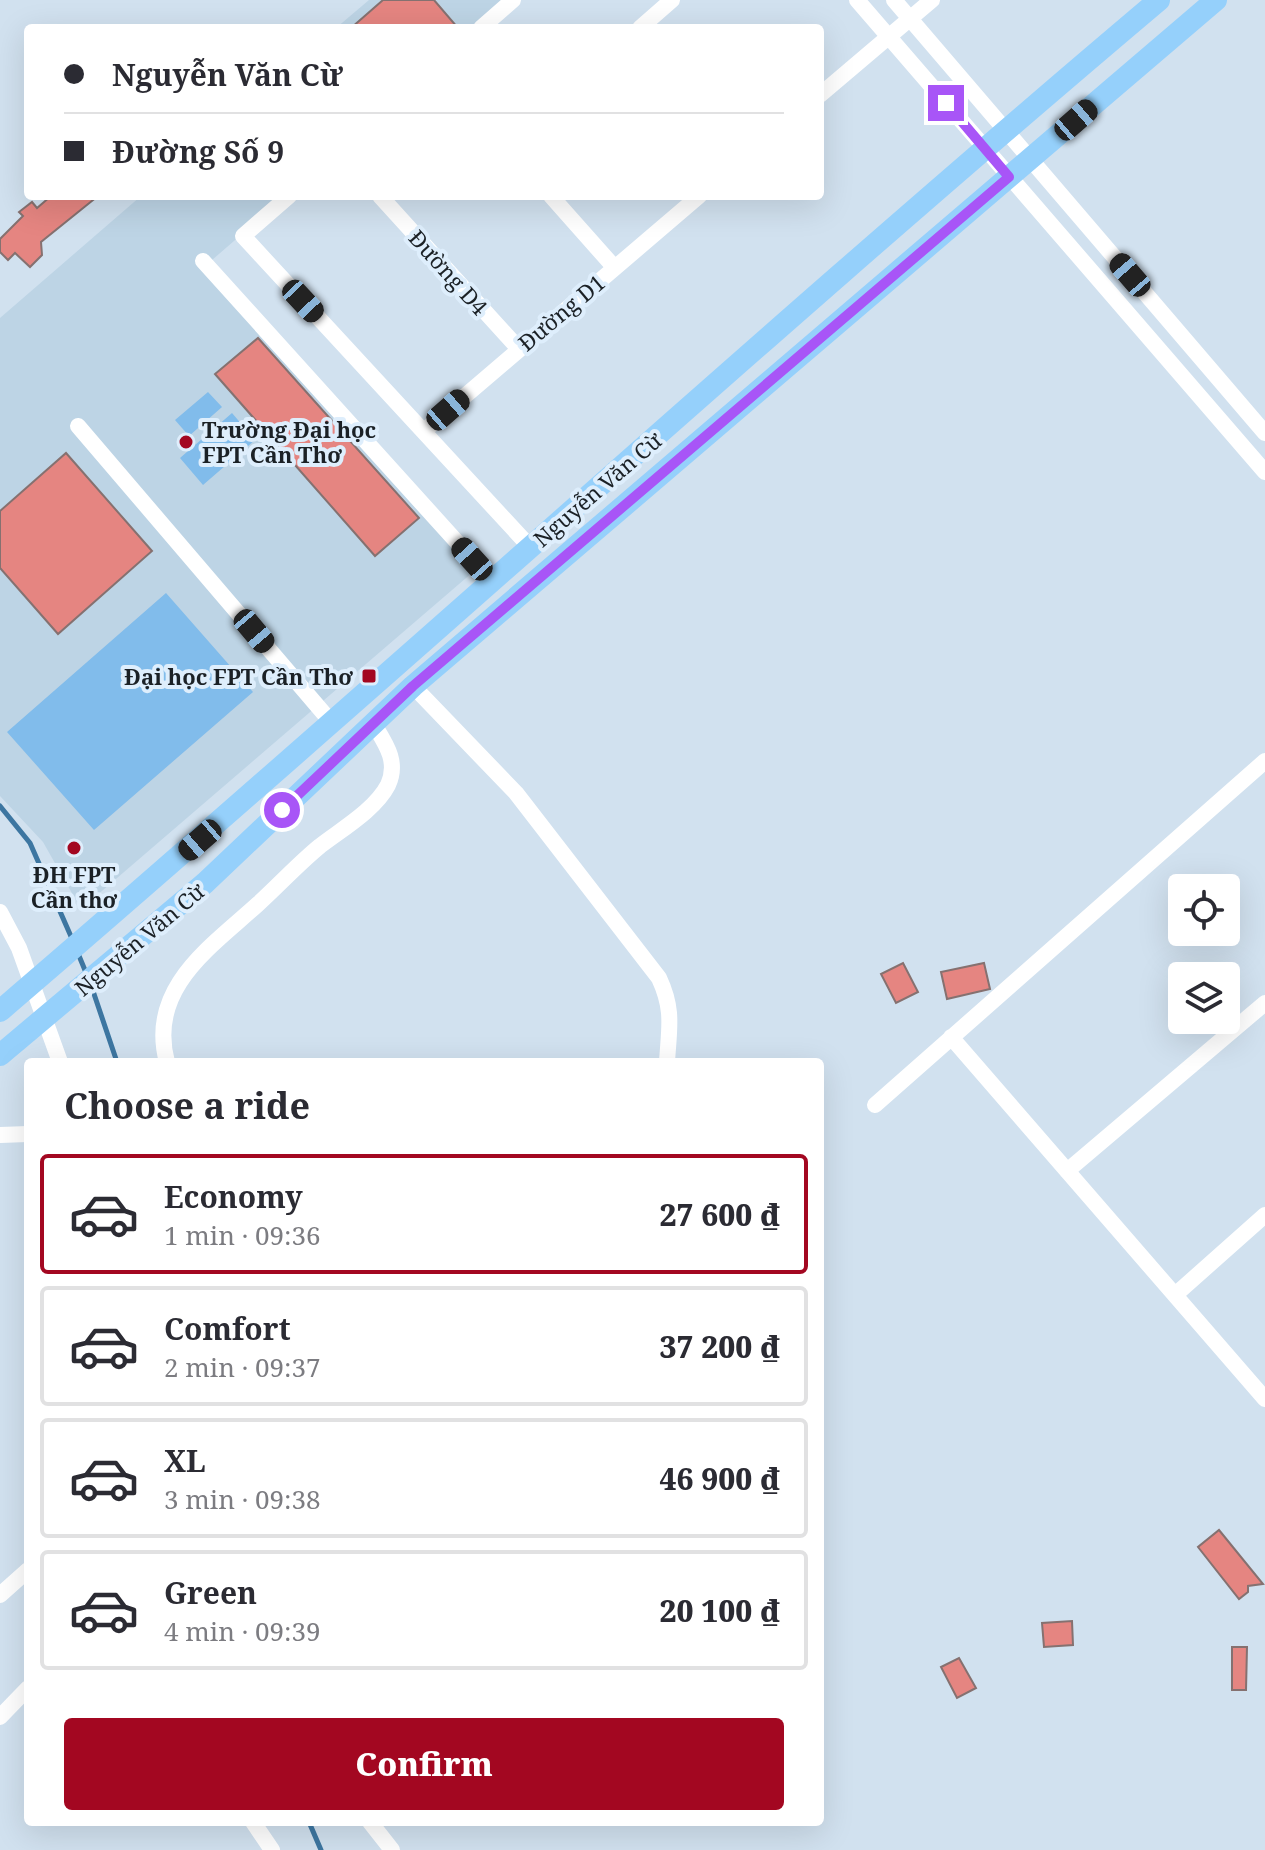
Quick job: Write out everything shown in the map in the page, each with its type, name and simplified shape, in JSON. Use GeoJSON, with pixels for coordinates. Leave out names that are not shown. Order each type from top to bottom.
{"type":"FeatureCollection","features":[{"type":"Feature","properties":{"kind":"main road","name":"Nguyễn Văn Cừ"},"geometry":{"type":"LineString","coordinates":[[0,1011],[200,840],[1004,131],[1159,0]]}},
{"type":"Feature","properties":{"kind":"main road","name":"Nguyễn Văn Cừ"},"geometry":{"type":"LineString","coordinates":[[0,1055],[205,883],[413,686],[1216,0]]}},
{"type":"Feature","properties":{"kind":"main road"},"geometry":{"type":"LineString","coordinates":[[531,548],[550,569]]}},
{"type":"Feature","properties":{"kind":"street"},"geometry":{"type":"LineString","coordinates":[[486,24],[513,0]]}},
{"type":"Feature","properties":{"kind":"street"},"geometry":{"type":"LineString","coordinates":[[645,24],[672,0]]}},
{"type":"Feature","properties":{"kind":"street"},"geometry":{"type":"LineString","coordinates":[[857,0],[1265,472]]}},
{"type":"Feature","properties":{"kind":"street"},"geometry":{"type":"LineString","coordinates":[[894,0],[1265,433]]}},
{"type":"Feature","properties":{"kind":"street"},"geometry":{"type":"LineString","coordinates":[[824,92],[932,0]]}},
{"type":"Feature","properties":{"kind":"street"},"geometry":{"type":"LineString","coordinates":[[284,200],[243,236],[531,548]]}},
{"type":"Feature","properties":{"kind":"street","name":"Đường D4"},"geometry":{"type":"LineString","coordinates":[[384,200],[518,348]]}},
{"type":"Feature","properties":{"kind":"street"},"geometry":{"type":"LineString","coordinates":[[555,200],[614,267]]}},
{"type":"Feature","properties":{"kind":"street","name":"Đường D1"},"geometry":{"type":"LineString","coordinates":[[424,431],[694,200]]}},
{"type":"Feature","properties":{"kind":"street"},"geometry":{"type":"LineString","coordinates":[[203,261],[493,582]]}},
{"type":"Feature","properties":{"kind":"street"},"geometry":{"type":"LineString","coordinates":[[78,426],[332,723]]}},
{"type":"Feature","properties":{"kind":"street"},"geometry":{"type":"LineString","coordinates":[[413,686],[516,793],[659,978],[669,1001],[667,1058]]}},
{"type":"Feature","properties":{"kind":"street"},"geometry":{"type":"LineString","coordinates":[[167,1058],[163,1025],[171,994],[194,964],[310,855],[369,807],[387,785],[392,770],[392,754],[373,723]]}},
{"type":"Feature","properties":{"kind":"street"},"geometry":{"type":"LineString","coordinates":[[875,1105],[1265,761]]}},
{"type":"Feature","properties":{"kind":"street"},"geometry":{"type":"LineString","coordinates":[[0,912],[19,948],[59,1058]]}},
{"type":"Feature","properties":{"kind":"street"},"geometry":{"type":"LineString","coordinates":[[1067,1171],[1265,1003]]}},
{"type":"Feature","properties":{"kind":"street"},"geometry":{"type":"LineString","coordinates":[[951,1037],[1265,1399]]}},
{"type":"Feature","properties":{"kind":"street"},"geometry":{"type":"LineString","coordinates":[[0,1135],[24,1134]]}},
{"type":"Feature","properties":{"kind":"street"},"geometry":{"type":"LineString","coordinates":[[1175,1295],[1265,1215]]}},
{"type":"Feature","properties":{"kind":"street"},"geometry":{"type":"LineString","coordinates":[[0,1595],[24,1574]]}},
{"type":"Feature","properties":{"kind":"street"},"geometry":{"type":"LineString","coordinates":[[0,1717],[24,1692]]}},
{"type":"Feature","properties":{"kind":"street"},"geometry":{"type":"LineString","coordinates":[[256,1826],[272,1850]]}},
{"type":"Feature","properties":{"kind":"street"},"geometry":{"type":"LineString","coordinates":[[373,1826],[392,1850]]}},
{"type":"Feature","properties":{"kind":"shaded area"},"geometry":{"type":"Polygon","coordinates":[[[369,0],[513,0],[486,24],[341,24],[369,0]]]}},
{"type":"Feature","properties":{"kind":"shaded area","name":"Trường Đại học FPT Cần Thơ"},"geometry":{"type":"Polygon","coordinates":[[[136,200],[281,200],[212,260],[480,566],[81,909],[43,842],[0,796],[0,318],[136,200]]]}},
{"type":"Feature","properties":{"kind":"shaded area"},"geometry":{"type":"Polygon","coordinates":[[[208,392],[222,407],[189,436],[175,420],[208,392]]]}},
{"type":"Feature","properties":{"kind":"shaded area"},"geometry":{"type":"Polygon","coordinates":[[[232,413],[255,440],[203,485],[180,458],[232,413]]]}},
{"type":"Feature","properties":{"kind":"shaded area"},"geometry":{"type":"Polygon","coordinates":[[[166,593],[253,692],[94,830],[7,732],[166,593]]]}},
{"type":"Feature","properties":{"kind":"building"},"geometry":{"type":"Polygon","coordinates":[[[383,0],[434,0],[455,24],[356,24],[383,0]]]}},
{"type":"Feature","properties":{"kind":"building"},"geometry":{"type":"Polygon","coordinates":[[[46,200],[93,200],[41,242],[42,255],[30,267],[15,253],[8,260],[0,252],[0,239],[23,216],[19,212],[32,202],[37,208],[46,200]]]}},
{"type":"Feature","properties":{"kind":"building"},"geometry":{"type":"Polygon","coordinates":[[[258,338],[419,518],[375,556],[215,374],[258,338]]]}},
{"type":"Feature","properties":{"kind":"building"},"geometry":{"type":"Polygon","coordinates":[[[66,453],[152,551],[58,634],[0,568],[0,511],[66,453]]]}},
{"type":"Feature","properties":{"kind":"building"},"geometry":{"type":"Polygon","coordinates":[[[903,963],[918,992],[896,1003],[881,974],[903,963]]]}},
{"type":"Feature","properties":{"kind":"building"},"geometry":{"type":"Polygon","coordinates":[[[984,963],[990,989],[947,999],[941,972],[984,963]]]}},
{"type":"Feature","properties":{"kind":"building"},"geometry":{"type":"Polygon","coordinates":[[[1219,1530],[1263,1584],[1248,1586],[1248,1592],[1239,1599],[1198,1547],[1219,1530]]]}},
{"type":"Feature","properties":{"kind":"building"},"geometry":{"type":"Polygon","coordinates":[[[1072,1621],[1073,1645],[1044,1647],[1042,1623],[1072,1621]]]}},
{"type":"Feature","properties":{"kind":"building"},"geometry":{"type":"Polygon","coordinates":[[[1232,1647],[1247,1647],[1246,1690],[1232,1690],[1232,1647]]]}},
{"type":"Feature","properties":{"kind":"building"},"geometry":{"type":"Polygon","coordinates":[[[959,1658],[976,1688],[957,1698],[941,1667],[959,1658]]]}},
{"type":"Feature","properties":{"kind":"waterway"},"geometry":{"type":"LineString","coordinates":[[0,806],[30,843],[73,941]]}},
{"type":"Feature","properties":{"kind":"waterway"},"geometry":{"type":"LineString","coordinates":[[77,951],[87,975]]}},
{"type":"Feature","properties":{"kind":"waterway"},"geometry":{"type":"LineString","coordinates":[[92,988],[116,1058]]}},
{"type":"Feature","properties":{"kind":"waterway"},"geometry":{"type":"LineString","coordinates":[[311,1826],[321,1850]]}},
{"type":"Feature","properties":{"kind":"place","name":"Trường Đại học FPT Cần Thơ"},"geometry":{"type":"Point","coordinates":[186,442]}},
{"type":"Feature","properties":{"kind":"place","name":"Đại học FPT Cần Thơ"},"geometry":{"type":"Point","coordinates":[369,676]}},
{"type":"Feature","properties":{"kind":"place","name":"ĐH FPT Cần thơ"},"geometry":{"type":"Point","coordinates":[74,848]}},
{"type":"Feature","properties":{"kind":"route"},"geometry":{"type":"LineString","coordinates":[[282,810],[413,686],[1009,177],[946,103]]}}]}
